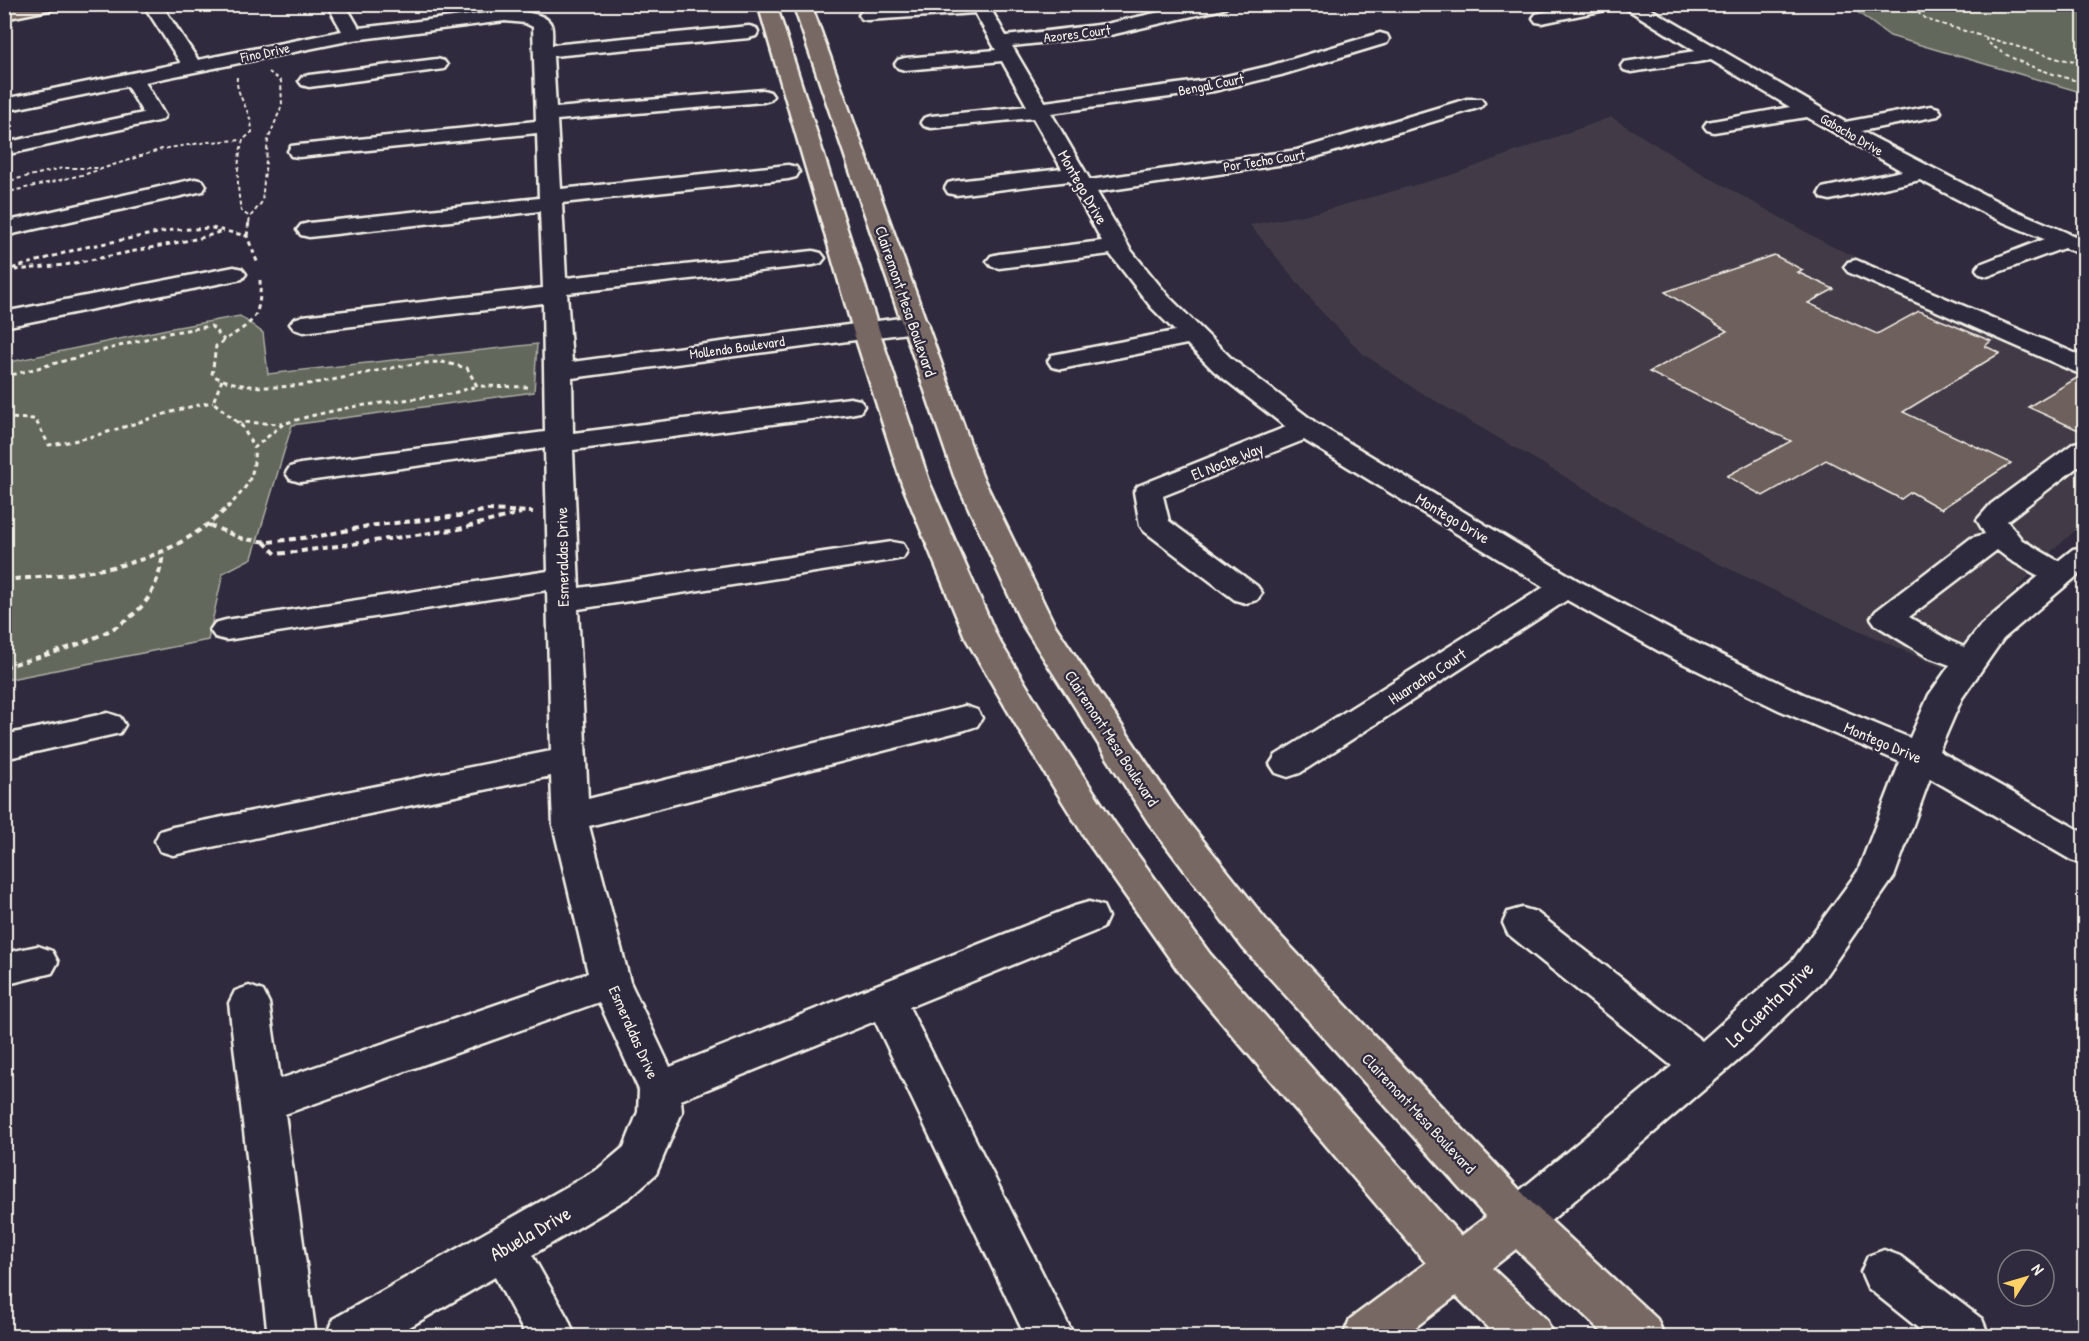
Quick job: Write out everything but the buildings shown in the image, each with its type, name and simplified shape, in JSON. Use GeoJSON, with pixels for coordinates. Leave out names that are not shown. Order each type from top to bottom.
{"type":"FeatureCollection","features":[{"type":"Feature","properties":{"kind":"main road"},"geometry":{"type":"LineString","coordinates":[[4,14],[53,4]]}},
{"type":"Feature","properties":{"kind":"main road"},"geometry":{"type":"LineString","coordinates":[[767,4],[863,320],[916,484],[981,637],[1045,745],[1102,834],[1196,965],[1458,1266],[1529,1336]]}},
{"type":"Feature","properties":{"kind":"main road","name":"Clairemont Mesa Boulevard"},"geometry":{"type":"LineString","coordinates":[[802,4],[968,476],[1038,624],[1103,728],[1161,813],[1257,937],[1518,1220],[1640,1336]]}},
{"type":"Feature","properties":{"kind":"main road","name":"La Cuenta Drive"},"geometry":{"type":"LineString","coordinates":[[1367,1336],[1518,1220]]}},
{"type":"Feature","properties":{"kind":"street"},"geometry":{"type":"LineString","coordinates":[[152,4],[193,67]]}},
{"type":"Feature","properties":{"kind":"street"},"geometry":{"type":"LineString","coordinates":[[336,4],[353,34]]}},
{"type":"Feature","properties":{"kind":"street","name":"Azores Court"},"geometry":{"type":"LineString","coordinates":[[905,64],[1106,30],[1223,4]]}},
{"type":"Feature","properties":{"kind":"street"},"geometry":{"type":"LineString","coordinates":[[1542,18],[1609,4]]}},
{"type":"Feature","properties":{"kind":"street","name":"Gabacho Drive"},"geometry":{"type":"LineString","coordinates":[[1637,5],[1842,129],[1922,172],[2068,242]]}},
{"type":"Feature","properties":{"kind":"street"},"geometry":{"type":"LineString","coordinates":[[868,15],[979,6]]}},
{"type":"Feature","properties":{"kind":"street","name":"Montego Drive"},"geometry":{"type":"LineString","coordinates":[[979,6],[1117,246],[1160,302],[1223,365],[1306,429],[1566,587],[1675,646],[1781,697],[1920,756],[2085,850]]}},
{"type":"Feature","properties":{"kind":"street","name":"Fino Drive"},"geometry":{"type":"LineString","coordinates":[[7,98],[133,79],[353,34],[521,12]]}},
{"type":"Feature","properties":{"kind":"street","name":"Esmeraldas Drive"},"geometry":{"type":"LineString","coordinates":[[521,12],[542,24],[545,51],[558,370],[571,817],[610,982],[660,1090]]}},
{"type":"Feature","properties":{"kind":"street"},"geometry":{"type":"LineString","coordinates":[[309,81],[438,74],[432,23]]}},
{"type":"Feature","properties":{"kind":"street"},"geometry":{"type":"LineString","coordinates":[[545,51],[748,32]]}},
{"type":"Feature","properties":{"kind":"street","name":"Bengal Court"},"geometry":{"type":"LineString","coordinates":[[931,123],[1214,86],[1274,71],[1380,39]]}},
{"type":"Feature","properties":{"kind":"street"},"geometry":{"type":"LineString","coordinates":[[1631,66],[1715,54]]}},
{"type":"Feature","properties":{"kind":"street"},"geometry":{"type":"LineString","coordinates":[[4,149],[155,116],[133,79]]}},
{"type":"Feature","properties":{"kind":"street"},"geometry":{"type":"LineString","coordinates":[[299,151],[763,96]]}},
{"type":"Feature","properties":{"kind":"street","name":"Por Techo Court"},"geometry":{"type":"LineString","coordinates":[[956,188],[1080,180],[1299,156],[1474,103]]}},
{"type":"Feature","properties":{"kind":"street"},"geometry":{"type":"LineString","coordinates":[[1714,126],[1811,110]]}},
{"type":"Feature","properties":{"kind":"street"},"geometry":{"type":"LineString","coordinates":[[1842,129],[1931,112]]}},
{"type":"Feature","properties":{"kind":"street"},"geometry":{"type":"LineString","coordinates":[[309,230],[788,172]]}},
{"type":"Feature","properties":{"kind":"street"},"geometry":{"type":"LineString","coordinates":[[1830,193],[1922,172]]}},
{"type":"Feature","properties":{"kind":"street"},"geometry":{"type":"LineString","coordinates":[[4,229],[195,186]]}},
{"type":"Feature","properties":{"kind":"street"},"geometry":{"type":"LineString","coordinates":[[1988,269],[2068,242],[2085,221]]}},
{"type":"Feature","properties":{"kind":"street"},"geometry":{"type":"LineString","coordinates":[[999,261],[1117,246]]}},
{"type":"Feature","properties":{"kind":"street"},"geometry":{"type":"LineString","coordinates":[[303,324],[813,258]]}},
{"type":"Feature","properties":{"kind":"street"},"geometry":{"type":"LineString","coordinates":[[1856,267],[2085,366]]}},
{"type":"Feature","properties":{"kind":"street"},"geometry":{"type":"LineString","coordinates":[[4,320],[234,274]]}},
{"type":"Feature","properties":{"kind":"street","name":"Mollendo Boulevard"},"geometry":{"type":"LineString","coordinates":[[558,370],[912,314]]}},
{"type":"Feature","properties":{"kind":"street"},"geometry":{"type":"LineString","coordinates":[[1061,361],[1193,335]]}},
{"type":"Feature","properties":{"kind":"street"},"geometry":{"type":"LineString","coordinates":[[300,473],[850,406]]}},
{"type":"Feature","properties":{"kind":"street","name":"El Noche Way"},"geometry":{"type":"LineString","coordinates":[[1246,593],[1155,525],[1148,492],[1306,429]]}},
{"type":"Feature","properties":{"kind":"street"},"geometry":{"type":"LineString","coordinates":[[2076,566],[2013,549],[1992,520],[2001,510],[2085,449]]}},
{"type":"Feature","properties":{"kind":"street"},"geometry":{"type":"LineString","coordinates":[[1970,661],[1939,649],[1887,618],[1983,545],[2003,537]]}},
{"type":"Feature","properties":{"kind":"street"},"geometry":{"type":"LineString","coordinates":[[226,630],[892,551]]}},
{"type":"Feature","properties":{"kind":"street","name":"La Cuenta Drive"},"geometry":{"type":"LineString","coordinates":[[1518,1220],[1702,1066],[1807,971],[1875,877],[1920,756],[1946,695],[1992,632],[2076,566]]}},
{"type":"Feature","properties":{"kind":"street","name":"Huaracha Court"},"geometry":{"type":"LineString","coordinates":[[1288,764],[1566,587]]}},
{"type":"Feature","properties":{"kind":"street"},"geometry":{"type":"LineString","coordinates":[[571,817],[965,718]]}},
{"type":"Feature","properties":{"kind":"street"},"geometry":{"type":"LineString","coordinates":[[4,747],[108,725]]}},
{"type":"Feature","properties":{"kind":"street"},"geometry":{"type":"LineString","coordinates":[[173,842],[569,760]]}},
{"type":"Feature","properties":{"kind":"street"},"geometry":{"type":"LineString","coordinates":[[660,1090],[1089,917]]}},
{"type":"Feature","properties":{"kind":"street"},"geometry":{"type":"LineString","coordinates":[[1522,923],[1702,1066]]}},
{"type":"Feature","properties":{"kind":"street"},"geometry":{"type":"LineString","coordinates":[[262,1104],[610,982]]}},
{"type":"Feature","properties":{"kind":"street"},"geometry":{"type":"LineString","coordinates":[[885,999],[1050,1336]]}},
{"type":"Feature","properties":{"kind":"street"},"geometry":{"type":"LineString","coordinates":[[249,1004],[292,1336]]}},
{"type":"Feature","properties":{"kind":"street","name":"Abuela Drive"},"geometry":{"type":"LineString","coordinates":[[350,1336],[504,1249],[614,1183],[640,1160],[660,1112],[660,1090]]}},
{"type":"Feature","properties":{"kind":"street"},"geometry":{"type":"LineString","coordinates":[[504,1249],[550,1336]]}},
{"type":"Feature","properties":{"kind":"street"},"geometry":{"type":"LineString","coordinates":[[1884,1272],[1965,1336]]}},
{"type":"Feature","properties":{"kind":"path"},"geometry":{"type":"LineString","coordinates":[[1906,4],[1928,20],[2059,59],[2085,62]]}},
{"type":"Feature","properties":{"kind":"path"},"geometry":{"type":"LineString","coordinates":[[1987,37],[1986,41],[2001,53],[2034,67],[2085,83]]}},
{"type":"Feature","properties":{"kind":"path"},"geometry":{"type":"LineString","coordinates":[[250,217],[241,211],[237,184],[237,168],[243,140],[252,132],[251,117],[235,81],[242,58],[281,81],[282,105],[268,140],[262,202],[250,217],[247,236],[257,257],[258,268]]}},
{"type":"Feature","properties":{"kind":"path"},"geometry":{"type":"LineString","coordinates":[[4,193],[184,145],[243,140]]}},
{"type":"Feature","properties":{"kind":"path"},"geometry":{"type":"LineString","coordinates":[[4,182],[68,168],[88,166],[100,168]]}},
{"type":"Feature","properties":{"kind":"path"},"geometry":{"type":"LineString","coordinates":[[4,272],[81,248],[173,230],[212,228],[247,236]]}},
{"type":"Feature","properties":{"kind":"path"},"geometry":{"type":"LineString","coordinates":[[11,270],[65,265],[112,253],[205,237],[222,230]]}},
{"type":"Feature","properties":{"kind":"path"},"geometry":{"type":"LineString","coordinates":[[260,280],[262,303],[256,318],[216,346],[212,375],[222,381],[243,386],[276,385],[417,363],[440,363],[462,365],[472,373],[477,386]]}},
{"type":"Feature","properties":{"kind":"path"},"geometry":{"type":"LineString","coordinates":[[4,377],[168,333],[210,326],[224,340]]}},
{"type":"Feature","properties":{"kind":"path"},"geometry":{"type":"LineString","coordinates":[[236,422],[283,424],[351,407],[450,394],[477,386],[558,370]]}},
{"type":"Feature","properties":{"kind":"path"},"geometry":{"type":"LineString","coordinates":[[213,402],[222,381]]}},
{"type":"Feature","properties":{"kind":"path"},"geometry":{"type":"LineString","coordinates":[[4,418],[35,419],[50,445],[71,443],[185,407],[213,402]]}},
{"type":"Feature","properties":{"kind":"path"},"geometry":{"type":"LineString","coordinates":[[4,580],[105,568],[142,561],[188,543],[229,507],[251,477],[255,467],[254,448],[242,426],[213,402]]}},
{"type":"Feature","properties":{"kind":"path"},"geometry":{"type":"LineString","coordinates":[[254,448],[283,424]]}},
{"type":"Feature","properties":{"kind":"path"},"geometry":{"type":"LineString","coordinates":[[209,525],[243,539],[263,541],[320,536],[368,526],[459,516],[487,510],[524,512],[562,510]]}},
{"type":"Feature","properties":{"kind":"path"},"geometry":{"type":"LineString","coordinates":[[263,541],[276,554],[290,553],[458,530],[496,522],[524,512]]}},
{"type":"Feature","properties":{"kind":"path"},"geometry":{"type":"LineString","coordinates":[[4,666],[74,646],[120,622],[142,607],[161,572],[162,553]]}},
{"type":"Feature","properties":{"kind":"shaded area"},"geometry":{"type":"Polygon","coordinates":[[[1611,117],[1696,170],[1829,245],[2084,355],[2084,523],[2053,550],[1943,668],[1827,616],[1688,549],[1415,389],[1362,353],[1320,310],[1250,225],[1318,212],[1451,175],[1611,117]]]}},
{"type":"Feature","properties":{"kind":"green space"},"geometry":{"type":"Polygon","coordinates":[[[1848,5],[2084,5],[2084,93],[1890,36],[1848,5]]]}},
{"type":"Feature","properties":{"kind":"green space"},"geometry":{"type":"Polygon","coordinates":[[[240,316],[263,333],[268,374],[537,344],[534,392],[292,425],[252,558],[223,573],[208,640],[5,680],[5,363],[240,316]]]}}]}
